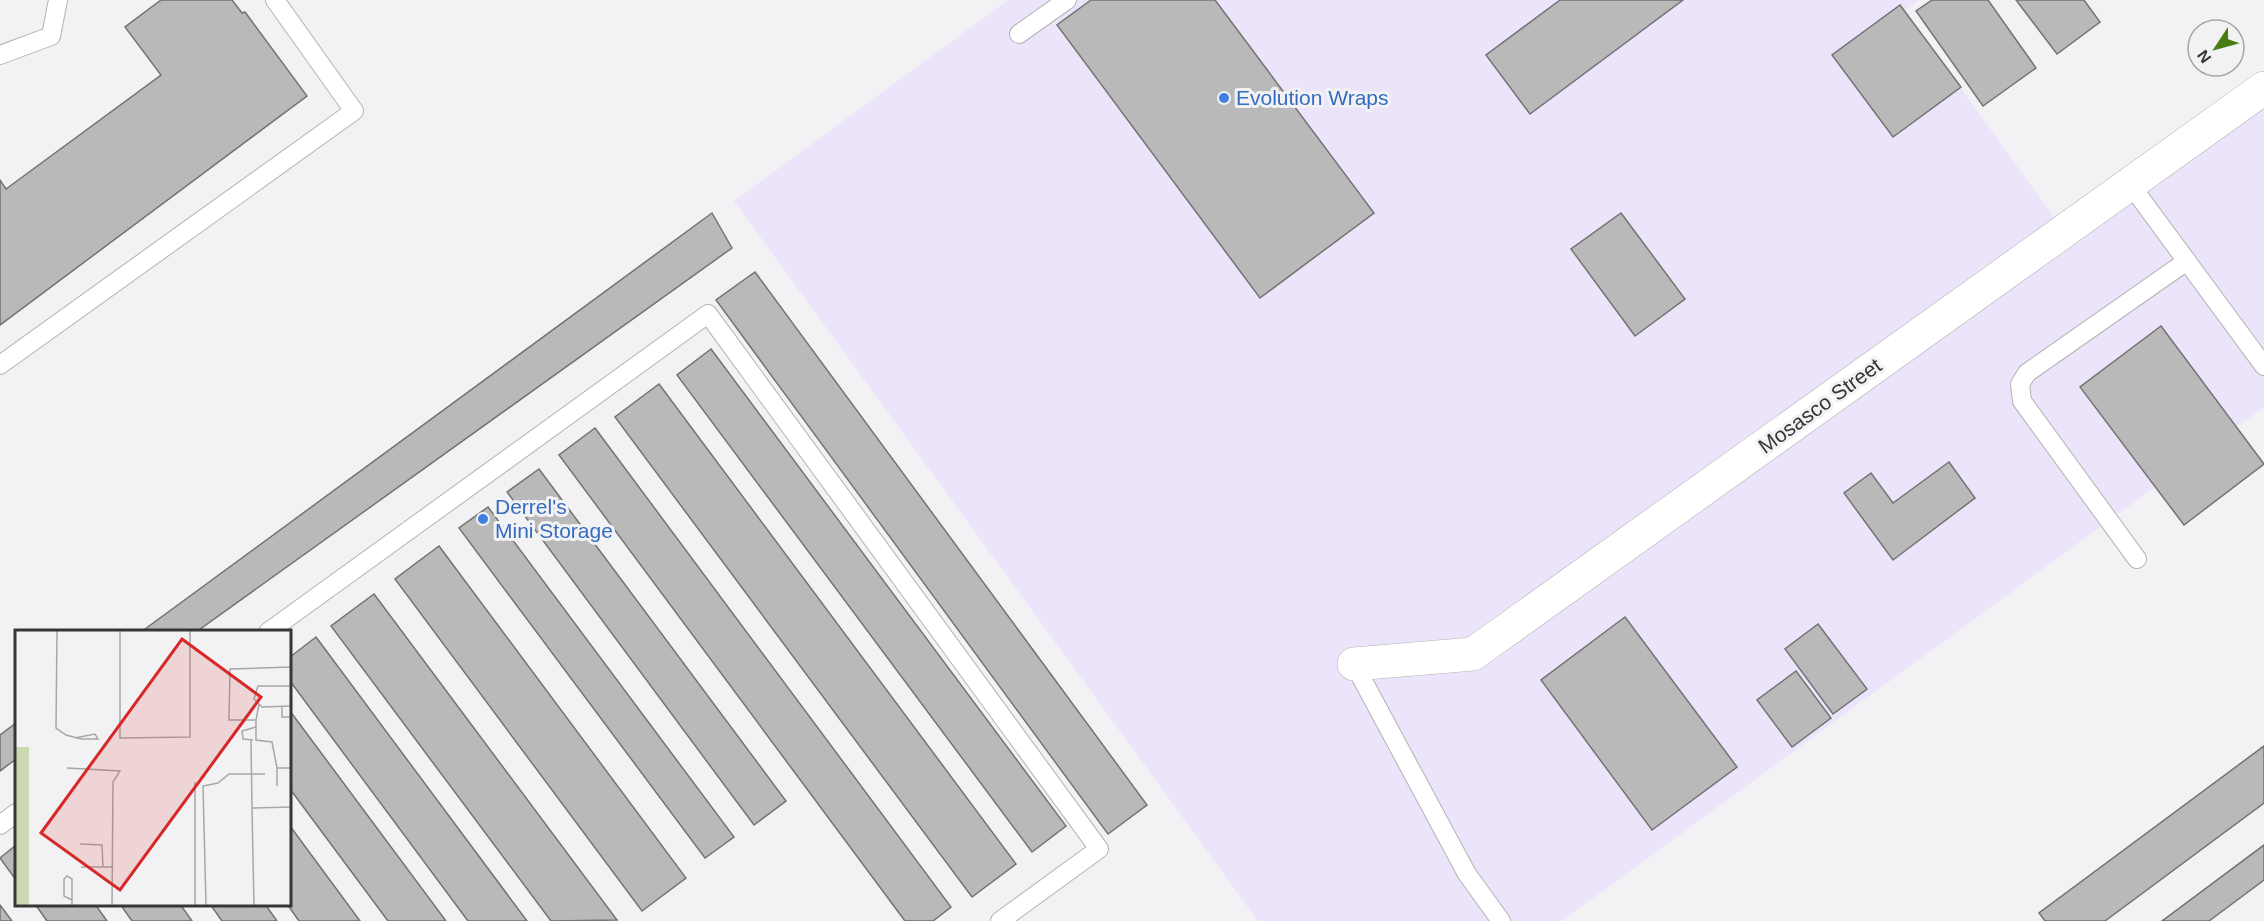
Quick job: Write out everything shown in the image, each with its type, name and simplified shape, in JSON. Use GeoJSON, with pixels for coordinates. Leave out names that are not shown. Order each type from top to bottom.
{"type":"FeatureCollection","features":[{"type":"Feature","properties":{"kind":"street","name":"Mosasco Street"},"geometry":{"type":"LineString","coordinates":[[1354,664],[1473,654],[2264,88]]}},
{"type":"Feature","properties":{"kind":"lane"},"geometry":{"type":"LineString","coordinates":[[0,54],[51,36],[58,0]]}},
{"type":"Feature","properties":{"kind":"lane"},"geometry":{"type":"LineString","coordinates":[[0,365],[354,111],[274,0]]}},
{"type":"Feature","properties":{"kind":"lane"},"geometry":{"type":"LineString","coordinates":[[1019,34],[1067,0]]}},
{"type":"Feature","properties":{"kind":"lane"},"geometry":{"type":"LineString","coordinates":[[2130,184],[2264,366]]}},
{"type":"Feature","properties":{"kind":"lane"},"geometry":{"type":"LineString","coordinates":[[2137,559],[2022,401],[2020,384],[2027,373],[2187,261]]}},
{"type":"Feature","properties":{"kind":"lane"},"geometry":{"type":"LineString","coordinates":[[271,630],[708,314],[1099,849],[1000,921]]}},
{"type":"Feature","properties":{"kind":"lane"},"geometry":{"type":"LineString","coordinates":[[1354,664],[1467,874],[1501,921]]}},
{"type":"Feature","properties":{"kind":"lane"},"geometry":{"type":"LineString","coordinates":[[0,825],[15,814]]}},
{"type":"Feature","properties":{"kind":"shaded area"},"geometry":{"type":"Polygon","coordinates":[[[1008,0],[1919,0],[1905,11],[2061,227],[2264,80],[2264,407],[1562,921],[1258,921],[734,201],[1008,0]]]}},
{"type":"Feature","properties":{"kind":"building"},"geometry":{"type":"Polygon","coordinates":[[[161,0],[232,0],[242,13],[245,12],[307,96],[0,325],[0,180],[6,189],[161,75],[125,27],[161,0]]]}},
{"type":"Feature","properties":{"kind":"building"},"geometry":{"type":"Polygon","coordinates":[[[1091,0],[1215,0],[1374,213],[1260,298],[1057,25],[1091,0]]]}},
{"type":"Feature","properties":{"kind":"building"},"geometry":{"type":"Polygon","coordinates":[[[1560,0],[1683,0],[1530,114],[1486,55],[1560,0]]]}},
{"type":"Feature","properties":{"kind":"building"},"geometry":{"type":"Polygon","coordinates":[[[1932,0],[1988,0],[2036,68],[1983,106],[1916,11],[1932,0]]]}},
{"type":"Feature","properties":{"kind":"building"},"geometry":{"type":"Polygon","coordinates":[[[2016,0],[2084,0],[2100,22],[2057,54],[2016,0]]]}},
{"type":"Feature","properties":{"kind":"building"},"geometry":{"type":"Polygon","coordinates":[[[1900,5],[1961,87],[1893,137],[1832,55],[1900,5]]]}},
{"type":"Feature","properties":{"kind":"building"},"geometry":{"type":"Polygon","coordinates":[[[712,213],[732,248],[199,630],[144,630],[712,213]]]}},
{"type":"Feature","properties":{"kind":"building"},"geometry":{"type":"Polygon","coordinates":[[[1621,213],[1685,299],[1635,336],[1571,249],[1621,213]]]}},
{"type":"Feature","properties":{"kind":"building"},"geometry":{"type":"Polygon","coordinates":[[[755,272],[1147,805],[1108,834],[716,300],[755,272]]]}},
{"type":"Feature","properties":{"kind":"building"},"geometry":{"type":"Polygon","coordinates":[[[2161,326],[2264,464],[2184,525],[2080,387],[2161,326]]]}},
{"type":"Feature","properties":{"kind":"building"},"geometry":{"type":"Polygon","coordinates":[[[711,349],[1066,826],[1032,852],[677,375],[711,349]]]}},
{"type":"Feature","properties":{"kind":"building"},"geometry":{"type":"Polygon","coordinates":[[[659,384],[1016,864],[972,897],[615,417],[659,384]]]}},
{"type":"Feature","properties":{"kind":"building"},"geometry":{"type":"Polygon","coordinates":[[[595,428],[951,907],[933,921],[905,921],[559,455],[595,428]]]}},
{"type":"Feature","properties":{"kind":"building"},"geometry":{"type":"Polygon","coordinates":[[[1949,462],[1975,498],[1893,560],[1844,493],[1871,473],[1893,503],[1949,462]]]}},
{"type":"Feature","properties":{"kind":"building"},"geometry":{"type":"Polygon","coordinates":[[[539,469],[786,801],[754,825],[507,492],[539,469]]]}},
{"type":"Feature","properties":{"kind":"building"},"geometry":{"type":"Polygon","coordinates":[[[488,507],[734,837],[705,858],[459,528],[488,507]]]}},
{"type":"Feature","properties":{"kind":"building"},"geometry":{"type":"Polygon","coordinates":[[[439,546],[686,878],[642,911],[395,579],[439,546]]]}},
{"type":"Feature","properties":{"kind":"building"},"geometry":{"type":"Polygon","coordinates":[[[374,594],[617,920],[551,921],[331,626],[374,594]]]}},
{"type":"Feature","properties":{"kind":"building"},"geometry":{"type":"Polygon","coordinates":[[[1625,617],[1737,767],[1652,830],[1541,680],[1625,617]]]}},
{"type":"Feature","properties":{"kind":"building"},"geometry":{"type":"Polygon","coordinates":[[[1818,624],[1867,689],[1833,714],[1785,649],[1818,624]]]}},
{"type":"Feature","properties":{"kind":"building"},"geometry":{"type":"Polygon","coordinates":[[[316,637],[527,921],[468,921],[291,682],[291,656],[316,637]]]}},
{"type":"Feature","properties":{"kind":"building"},"geometry":{"type":"Polygon","coordinates":[[[1796,671],[1831,718],[1792,747],[1757,700],[1796,671]]]}},
{"type":"Feature","properties":{"kind":"building"},"geometry":{"type":"Polygon","coordinates":[[[291,712],[446,921],[388,921],[291,790],[291,712]]]}},
{"type":"Feature","properties":{"kind":"building"},"geometry":{"type":"Polygon","coordinates":[[[15,724],[15,760],[0,771],[0,735],[15,724]]]}},
{"type":"Feature","properties":{"kind":"building"},"geometry":{"type":"Polygon","coordinates":[[[2264,746],[2264,803],[2105,921],[2045,921],[2039,913],[2264,746]]]}},
{"type":"Feature","properties":{"kind":"building"},"geometry":{"type":"Polygon","coordinates":[[[291,827],[360,921],[299,921],[288,906],[291,906],[291,827]]]}},
{"type":"Feature","properties":{"kind":"building"},"geometry":{"type":"Polygon","coordinates":[[[2264,845],[2264,880],[2209,921],[2162,921],[2264,845]]]}},
{"type":"Feature","properties":{"kind":"building"},"geometry":{"type":"Polygon","coordinates":[[[15,846],[15,879],[0,858],[15,846]]]}},
{"type":"Feature","properties":{"kind":"building"},"geometry":{"type":"Polygon","coordinates":[[[0,905],[12,921],[0,921],[0,905]]]}},
{"type":"Feature","properties":{"kind":"building"},"geometry":{"type":"Polygon","coordinates":[[[36,906],[96,906],[107,921],[47,921],[36,906]]]}},
{"type":"Feature","properties":{"kind":"building"},"geometry":{"type":"Polygon","coordinates":[[[121,906],[181,906],[192,921],[132,921],[121,906]]]}},
{"type":"Feature","properties":{"kind":"building"},"geometry":{"type":"Polygon","coordinates":[[[211,906],[266,906],[277,921],[222,921],[211,906]]]}},
{"type":"Feature","properties":{"kind":"place","name":"Evolution Wraps"},"geometry":{"type":"Point","coordinates":[1224,98]}},
{"type":"Feature","properties":{"kind":"place","name":"Derrel's Mini Storage"},"geometry":{"type":"Point","coordinates":[483,519]}}]}
